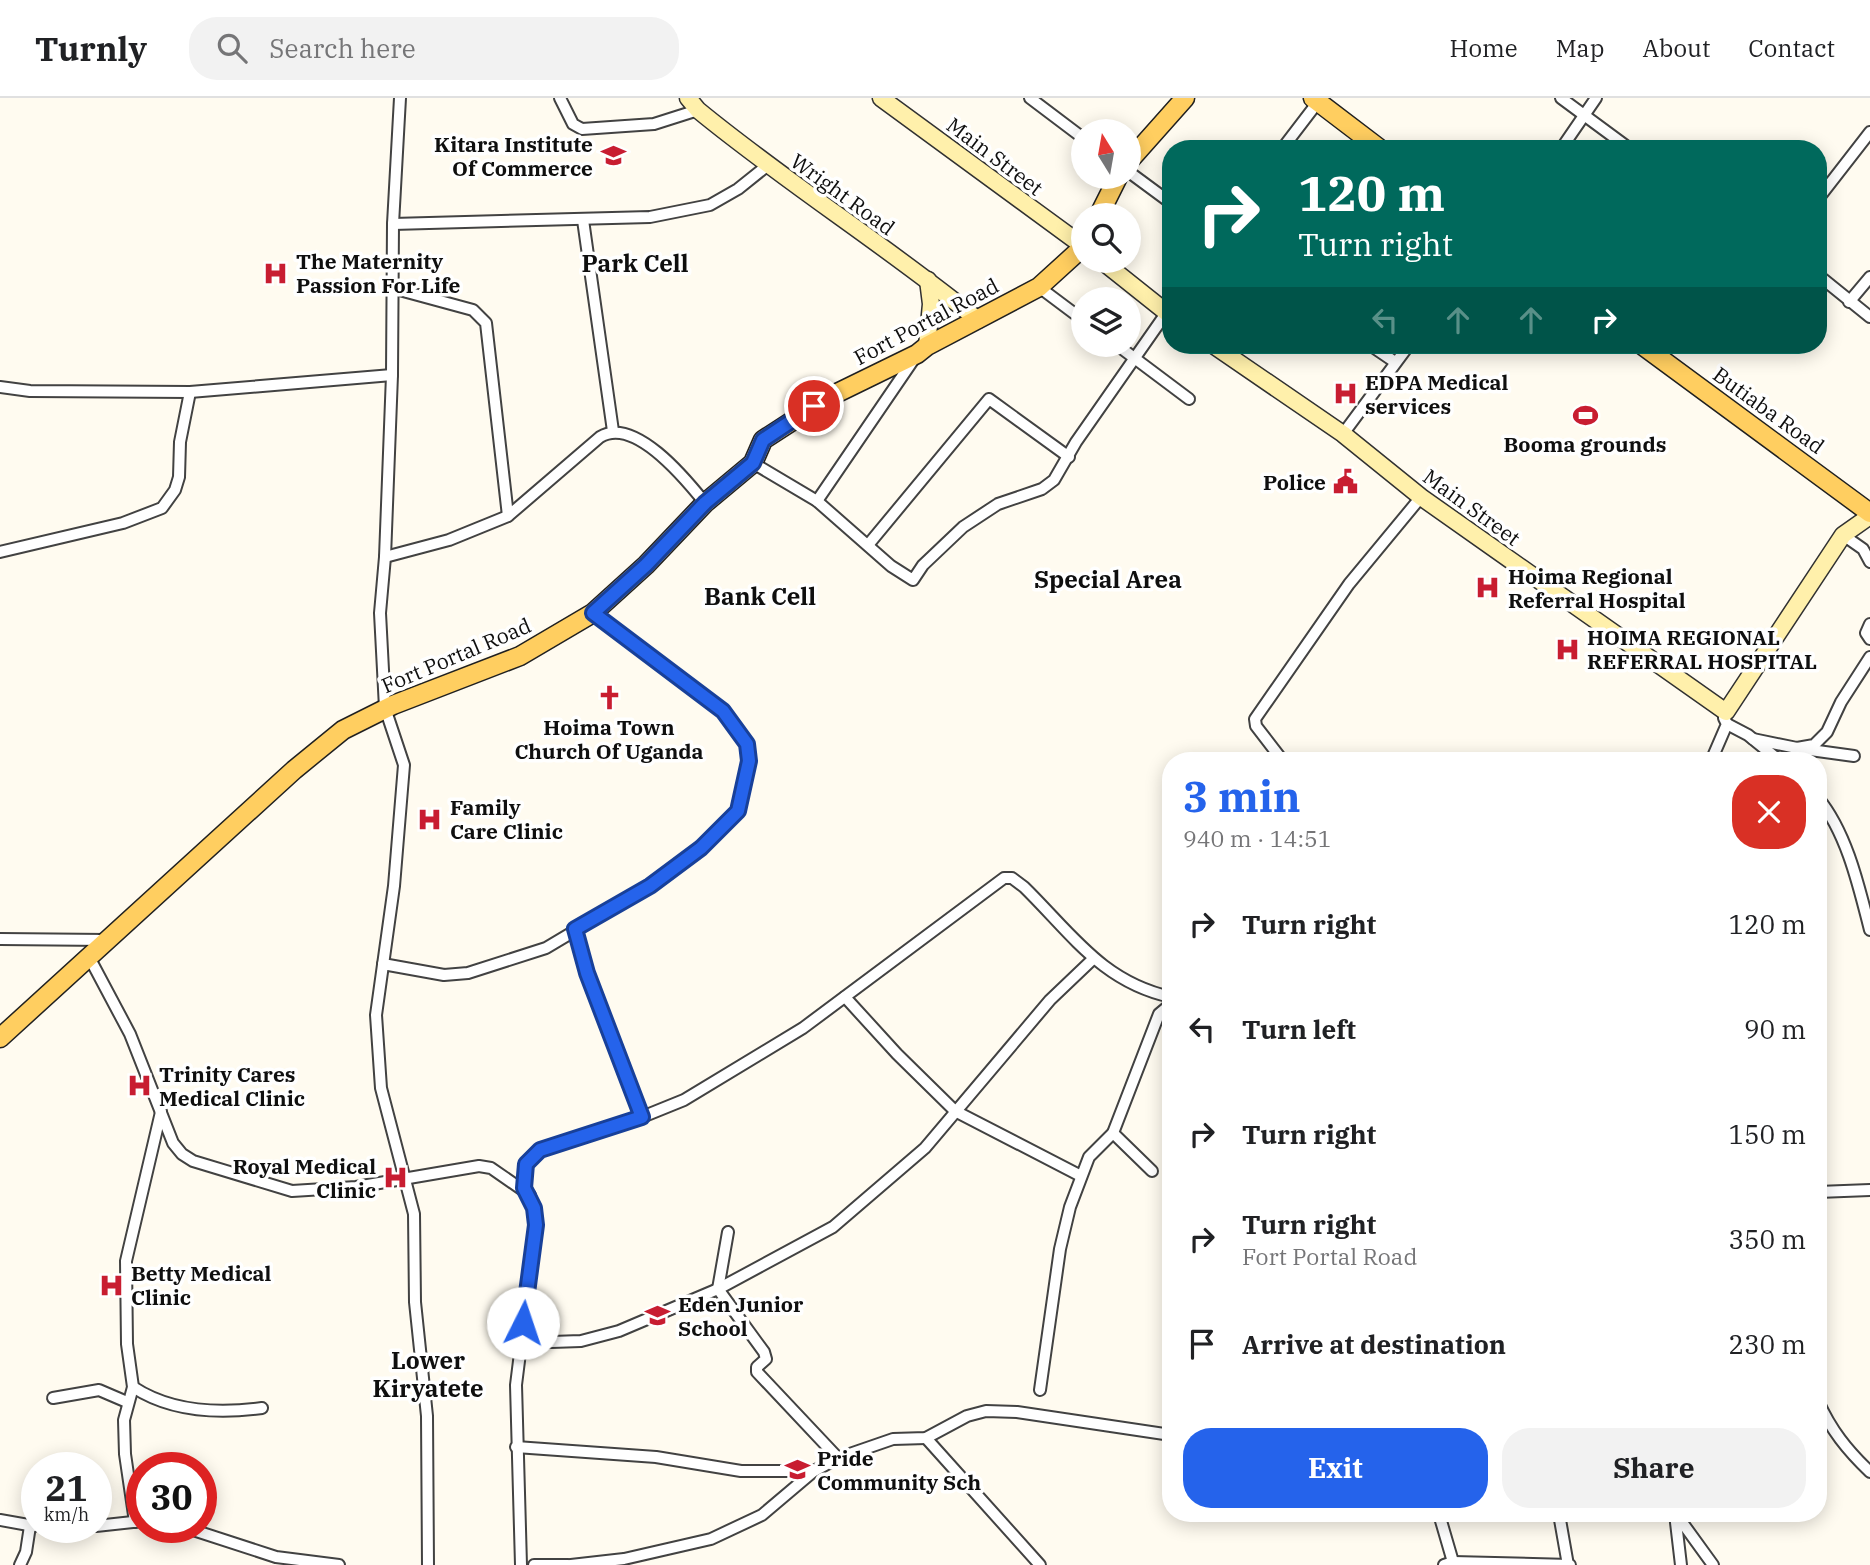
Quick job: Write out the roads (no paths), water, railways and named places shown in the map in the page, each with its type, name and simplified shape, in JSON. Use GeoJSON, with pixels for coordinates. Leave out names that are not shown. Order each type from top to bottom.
{"type":"FeatureCollection","features":[{"type":"Feature","properties":{"kind":"main road"},"geometry":{"type":"LineString","coordinates":[[1317,99],[1369,140]]}},
{"type":"Feature","properties":{"kind":"main road"},"geometry":{"type":"LineString","coordinates":[[1141,147],[1180,100]]}},
{"type":"Feature","properties":{"kind":"main road","name":"Fort Portal Road"},"geometry":{"type":"LineString","coordinates":[[0,1038],[88,955],[314,752],[343,730],[385,708],[520,656],[593,613],[646,565],[705,503],[753,463],[763,440],[797,416],[1039,287],[1071,258]]}},
{"type":"Feature","properties":{"kind":"main road","name":"Butiaba Road"},"geometry":{"type":"LineString","coordinates":[[1654,354],[1870,514]]}},
{"type":"Feature","properties":{"kind":"street"},"geometry":{"type":"LineString","coordinates":[[400,98],[393,224],[392,375],[385,557],[380,613],[385,708],[404,765],[394,886],[376,1015],[380,1088],[414,1214],[415,1302],[427,1416],[428,1565]]}},
{"type":"Feature","properties":{"kind":"street"},"geometry":{"type":"LineString","coordinates":[[560,98],[573,124],[582,129],[654,124],[693,104]]}},
{"type":"Feature","properties":{"kind":"street","name":"Main Street"},"geometry":{"type":"LineString","coordinates":[[881,98],[1071,238]]}},
{"type":"Feature","properties":{"kind":"street"},"geometry":{"type":"LineString","coordinates":[[1030,98],[1071,129]]}},
{"type":"Feature","properties":{"kind":"street"},"geometry":{"type":"LineString","coordinates":[[1561,98],[1618,140]]}},
{"type":"Feature","properties":{"kind":"street"},"geometry":{"type":"LineString","coordinates":[[1567,140],[1596,98]]}},
{"type":"Feature","properties":{"kind":"street"},"geometry":{"type":"LineString","coordinates":[[1288,140],[1317,99]]}},
{"type":"Feature","properties":{"kind":"street","name":"Wright Road"},"geometry":{"type":"LineString","coordinates":[[693,104],[768,165],[928,280],[978,320]]}},
{"type":"Feature","properties":{"kind":"street"},"geometry":{"type":"LineString","coordinates":[[1827,187],[1870,132]]}},
{"type":"Feature","properties":{"kind":"street"},"geometry":{"type":"LineString","coordinates":[[393,224],[650,217],[698,208],[738,190],[768,165]]}},
{"type":"Feature","properties":{"kind":"street"},"geometry":{"type":"LineString","coordinates":[[1141,181],[1162,196]]}},
{"type":"Feature","properties":{"kind":"street"},"geometry":{"type":"LineString","coordinates":[[583,220],[613,431]]}},
{"type":"Feature","properties":{"kind":"street"},"geometry":{"type":"LineString","coordinates":[[1118,273],[1162,307]]}},
{"type":"Feature","properties":{"kind":"street"},"geometry":{"type":"LineString","coordinates":[[1849,302],[1870,277]]}},
{"type":"Feature","properties":{"kind":"street"},"geometry":{"type":"LineString","coordinates":[[817,501],[922,350],[931,304],[928,280]]}},
{"type":"Feature","properties":{"kind":"street"},"geometry":{"type":"LineString","coordinates":[[1827,283],[1870,317]]}},
{"type":"Feature","properties":{"kind":"street"},"geometry":{"type":"LineString","coordinates":[[1039,287],[1071,311]]}},
{"type":"Feature","properties":{"kind":"street"},"geometry":{"type":"LineString","coordinates":[[392,288],[473,310],[486,323],[508,516]]}},
{"type":"Feature","properties":{"kind":"street"},"geometry":{"type":"LineString","coordinates":[[753,463],[817,501],[891,566],[913,580],[923,565],[963,527],[998,504],[1042,489],[1054,480],[1162,322]]}},
{"type":"Feature","properties":{"kind":"street","name":"Main Street"},"geometry":{"type":"LineString","coordinates":[[1226,354],[1343,433],[1421,497],[1727,718]]}},
{"type":"Feature","properties":{"kind":"street"},"geometry":{"type":"LineString","coordinates":[[1383,354],[1395,362]]}},
{"type":"Feature","properties":{"kind":"street"},"geometry":{"type":"LineString","coordinates":[[1343,433],[1402,354]]}},
{"type":"Feature","properties":{"kind":"street"},"geometry":{"type":"LineString","coordinates":[[1133,357],[1189,399]]}},
{"type":"Feature","properties":{"kind":"street"},"geometry":{"type":"LineString","coordinates":[[0,387],[30,391],[190,392],[392,375]]}},
{"type":"Feature","properties":{"kind":"street"},"geometry":{"type":"LineString","coordinates":[[0,552],[123,523],[162,508],[176,490],[180,442],[190,392]]}},
{"type":"Feature","properties":{"kind":"street"},"geometry":{"type":"LineString","coordinates":[[868,545],[989,399],[1069,457]]}},
{"type":"Feature","properties":{"kind":"street"},"geometry":{"type":"LineString","coordinates":[[385,557],[449,540],[508,516],[600,437],[613,431],[629,434],[651,448],[705,503]]}},
{"type":"Feature","properties":{"kind":"street"},"geometry":{"type":"LineString","coordinates":[[1276,752],[1256,726],[1255,719],[1349,584],[1421,497]]}},
{"type":"Feature","properties":{"kind":"street"},"geometry":{"type":"LineString","coordinates":[[1714,752],[1727,718],[1843,535],[1870,514]]}},
{"type":"Feature","properties":{"kind":"street"},"geometry":{"type":"LineString","coordinates":[[1843,535],[1863,549],[1870,562]]}},
{"type":"Feature","properties":{"kind":"street"},"geometry":{"type":"LineString","coordinates":[[383,964],[444,975],[468,973],[546,947],[650,886],[701,848],[738,811],[749,761],[747,744],[723,711],[593,613]]}},
{"type":"Feature","properties":{"kind":"street"},"geometry":{"type":"LineString","coordinates":[[1870,624],[1866,633],[1870,639]]}},
{"type":"Feature","properties":{"kind":"street"},"geometry":{"type":"LineString","coordinates":[[1797,748],[1814,745],[1827,732],[1841,702],[1870,657]]}},
{"type":"Feature","properties":{"kind":"street"},"geometry":{"type":"LineString","coordinates":[[1727,718],[1769,752]]}},
{"type":"Feature","properties":{"kind":"street"},"geometry":{"type":"LineString","coordinates":[[1753,739],[1826,752]]}},
{"type":"Feature","properties":{"kind":"street"},"geometry":{"type":"LineString","coordinates":[[1827,752],[1854,756]]}},
{"type":"Feature","properties":{"kind":"street"},"geometry":{"type":"LineString","coordinates":[[1827,811],[1833,820],[1858,887],[1870,930]]}},
{"type":"Feature","properties":{"kind":"street"},"geometry":{"type":"LineString","coordinates":[[521,1565],[516,1385],[526,1283],[536,1225],[534,1208],[524,1188],[526,1164],[540,1150],[642,1117],[684,1100],[803,1028],[1004,878],[1012,878],[1024,887],[1093,959],[1144,991],[1162,995]]}},
{"type":"Feature","properties":{"kind":"street"},"geometry":{"type":"LineString","coordinates":[[575,929],[587,973],[642,1117]]}},
{"type":"Feature","properties":{"kind":"street"},"geometry":{"type":"LineString","coordinates":[[0,939],[107,940]]}},
{"type":"Feature","properties":{"kind":"street"},"geometry":{"type":"LineString","coordinates":[[88,955],[130,1034],[173,1143],[182,1154],[193,1161],[292,1191],[356,1187],[407,1180],[465,1166],[491,1168],[524,1188]]}},
{"type":"Feature","properties":{"kind":"street"},"geometry":{"type":"LineString","coordinates":[[522,1343],[581,1341],[606,1334],[718,1289],[833,1227],[925,1149],[1050,1000],[1093,959]]}},
{"type":"Feature","properties":{"kind":"street"},"geometry":{"type":"LineString","coordinates":[[845,997],[897,1054],[955,1111],[1081,1176]]}},
{"type":"Feature","properties":{"kind":"street"},"geometry":{"type":"LineString","coordinates":[[1040,1390],[1060,1249],[1081,1176],[1096,1148],[1113,1133],[1162,1011]]}},
{"type":"Feature","properties":{"kind":"street"},"geometry":{"type":"LineString","coordinates":[[126,1459],[127,1402],[133,1387],[127,1344],[126,1261],[142,1187],[159,1133],[162,1110]]}},
{"type":"Feature","properties":{"kind":"street"},"geometry":{"type":"LineString","coordinates":[[1113,1133],[1152,1171]]}},
{"type":"Feature","properties":{"kind":"street"},"geometry":{"type":"LineString","coordinates":[[1827,1192],[1870,1190]]}},
{"type":"Feature","properties":{"kind":"street"},"geometry":{"type":"LineString","coordinates":[[728,1232],[718,1289],[764,1352],[766,1359],[757,1367],[757,1372],[838,1458]]}},
{"type":"Feature","properties":{"kind":"street"},"geometry":{"type":"LineString","coordinates":[[133,1387],[158,1402],[207,1411],[230,1412],[262,1408]]}},
{"type":"Feature","properties":{"kind":"street"},"geometry":{"type":"LineString","coordinates":[[53,1398],[99,1390],[127,1402]]}},
{"type":"Feature","properties":{"kind":"street"},"geometry":{"type":"LineString","coordinates":[[534,1565],[569,1565],[624,1559],[711,1539],[762,1515],[814,1471],[838,1458],[893,1439],[926,1438],[967,1416],[986,1411],[1017,1412],[1162,1434]]}},
{"type":"Feature","properties":{"kind":"street"},"geometry":{"type":"LineString","coordinates":[[1827,1421],[1847,1451],[1870,1472]]}},
{"type":"Feature","properties":{"kind":"street"},"geometry":{"type":"LineString","coordinates":[[926,1438],[1040,1565]]}},
{"type":"Feature","properties":{"kind":"street"},"geometry":{"type":"LineString","coordinates":[[516,1447],[656,1457],[741,1471],[814,1471]]}},
{"type":"Feature","properties":{"kind":"street"},"geometry":{"type":"LineString","coordinates":[[0,1520],[21,1524]]}},
{"type":"Feature","properties":{"kind":"street"},"geometry":{"type":"LineString","coordinates":[[1441,1522],[1449,1563],[1569,1565],[1561,1522]]}},
{"type":"Feature","properties":{"kind":"street"},"geometry":{"type":"LineString","coordinates":[[1676,1522],[1682,1565]]}},
{"type":"Feature","properties":{"kind":"street"},"geometry":{"type":"LineString","coordinates":[[1681,1522],[1713,1565]]}},
{"type":"Feature","properties":{"kind":"street"},"geometry":{"type":"LineString","coordinates":[[217,1538],[276,1557],[339,1565]]}},
{"type":"Feature","properties":{"kind":"street"},"geometry":{"type":"LineString","coordinates":[[20,1565],[29,1543]]}},
{"type":"Feature","properties":{"kind":"place","name":"Kitara Institute Of Commerce"},"geometry":{"type":"Point","coordinates":[613,156]}},
{"type":"Feature","properties":{"kind":"place","name":"The Maternity Passion For Life"},"geometry":{"type":"Point","coordinates":[276,273]}},
{"type":"Feature","properties":{"kind":"place","name":"EDPA Medical services"},"geometry":{"type":"Point","coordinates":[1345,394]}},
{"type":"Feature","properties":{"kind":"place","name":"Booma grounds"},"geometry":{"type":"Point","coordinates":[1585,415]}},
{"type":"Feature","properties":{"kind":"place","name":"Police"},"geometry":{"type":"Point","coordinates":[1346,482]}},
{"type":"Feature","properties":{"kind":"place","name":"Hoima Regional Referral Hospital"},"geometry":{"type":"Point","coordinates":[1488,588]}},
{"type":"Feature","properties":{"kind":"place","name":"HOIMA REGIONAL REFERRAL HOSPITAL"},"geometry":{"type":"Point","coordinates":[1567,649]}},
{"type":"Feature","properties":{"kind":"place","name":"Hoima Town Church Of Uganda"},"geometry":{"type":"Point","coordinates":[609,698]}},
{"type":"Feature","properties":{"kind":"place","name":"Family Care Clinic"},"geometry":{"type":"Point","coordinates":[430,819]}},
{"type":"Feature","properties":{"kind":"place","name":"Trinity Cares Medical Clinic"},"geometry":{"type":"Point","coordinates":[139,1086]}},
{"type":"Feature","properties":{"kind":"place","name":"Royal Medical Clinic"},"geometry":{"type":"Point","coordinates":[396,1178]}},
{"type":"Feature","properties":{"kind":"place","name":"Betty Medical Clinic"},"geometry":{"type":"Point","coordinates":[111,1285]}},
{"type":"Feature","properties":{"kind":"place","name":"Eden Junior School"},"geometry":{"type":"Point","coordinates":[658,1316]}},
{"type":"Feature","properties":{"kind":"place","name":"Pride Community Sch"},"geometry":{"type":"Point","coordinates":[797,1470]}},
{"type":"Feature","properties":{"kind":"district","name":"Park Cell"},"geometry":{"type":"Point","coordinates":[635,263]}},
{"type":"Feature","properties":{"kind":"district","name":"Special Area"},"geometry":{"type":"Point","coordinates":[1108,579]}},
{"type":"Feature","properties":{"kind":"district","name":"Bank Cell"},"geometry":{"type":"Point","coordinates":[760,596]}},
{"type":"Feature","properties":{"kind":"district","name":"Lower Kiryatete"},"geometry":{"type":"Point","coordinates":[428,1374]}}]}
